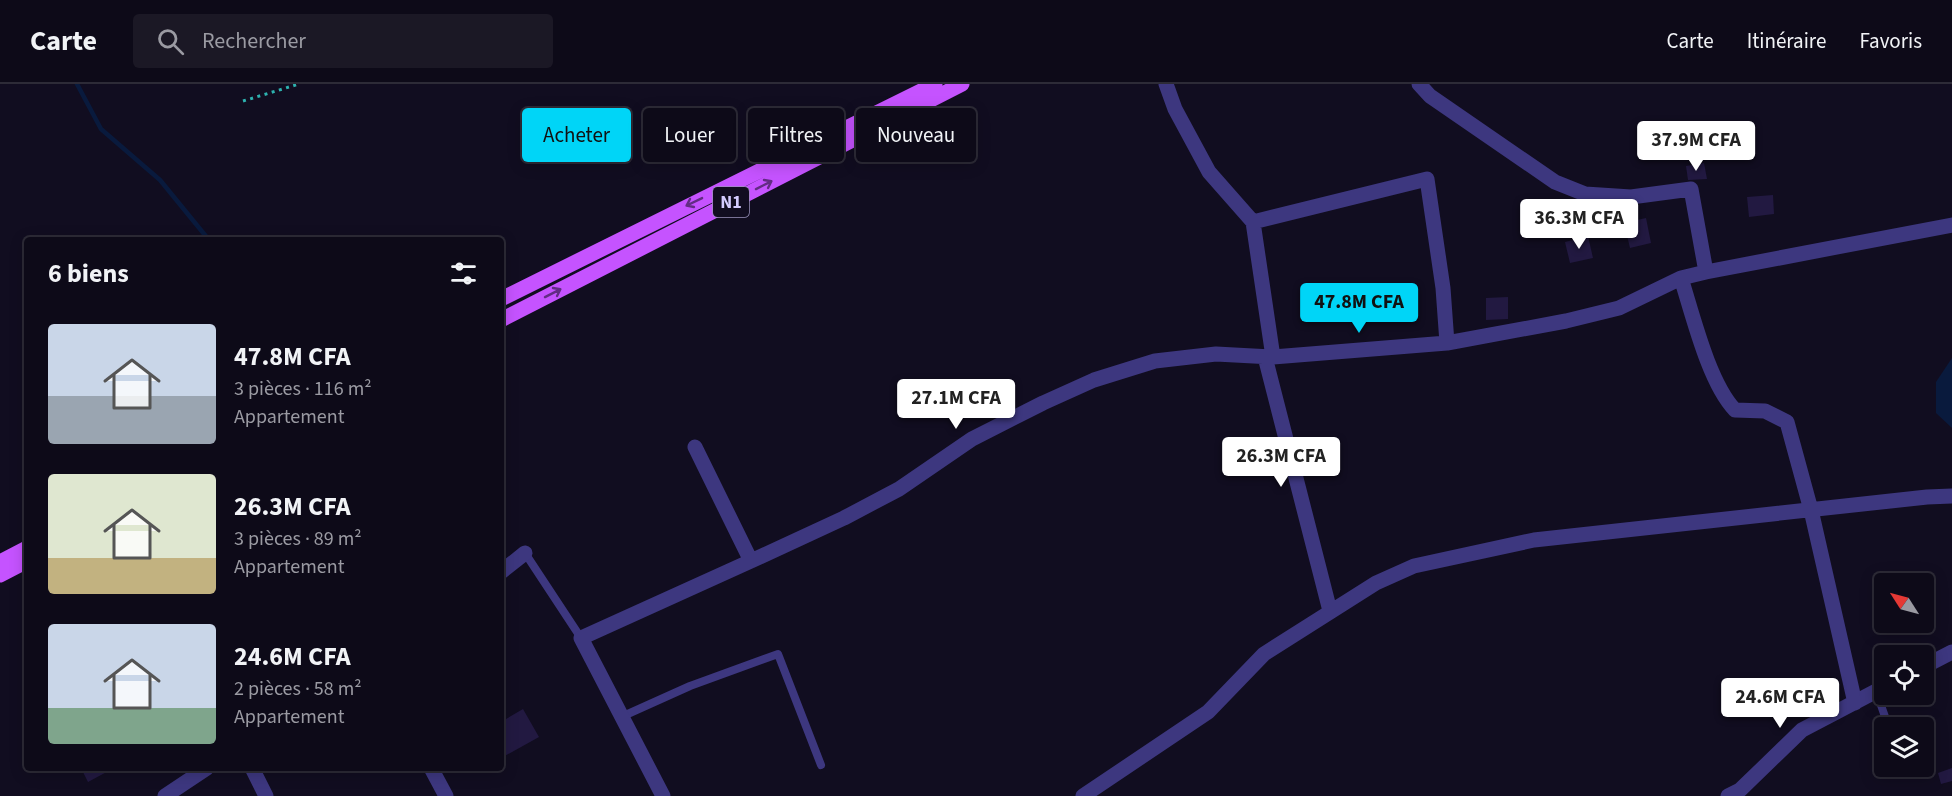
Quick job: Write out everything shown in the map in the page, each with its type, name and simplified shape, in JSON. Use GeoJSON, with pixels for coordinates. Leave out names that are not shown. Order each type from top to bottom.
{"type":"FeatureCollection","features":[{"type":"Feature","properties":{"kind":"main road","name":"N1"},"geometry":{"type":"LineString","coordinates":[[504,297],[934,84]]}},
{"type":"Feature","properties":{"kind":"main road","name":"N1"},"geometry":{"type":"LineString","coordinates":[[504,318],[962,84]]}},
{"type":"Feature","properties":{"kind":"main road"},"geometry":{"type":"LineString","coordinates":[[0,562],[24,550]]}},
{"type":"Feature","properties":{"kind":"main road"},"geometry":{"type":"LineString","coordinates":[[0,574],[24,562]]}},
{"type":"Feature","properties":{"kind":"street"},"geometry":{"type":"LineString","coordinates":[[1166,84],[1175,110],[1209,172],[1253,222],[1269,357],[1330,611]]}},
{"type":"Feature","properties":{"kind":"street"},"geometry":{"type":"LineString","coordinates":[[1419,84],[1430,96],[1556,182],[1585,194],[1631,197],[1691,189],[1706,272]]}},
{"type":"Feature","properties":{"kind":"street"},"geometry":{"type":"LineString","coordinates":[[1253,222],[1427,179],[1443,288],[1447,343]]}},
{"type":"Feature","properties":{"kind":"street"},"geometry":{"type":"LineString","coordinates":[[663,796],[581,638],[871,504],[899,489],[972,439],[1094,380],[1155,361],[1216,354],[1269,357],[1447,343],[1619,309],[1681,278],[1706,272],[1952,225]]}},
{"type":"Feature","properties":{"kind":"street"},"geometry":{"type":"LineString","coordinates":[[1681,278],[1701,340],[1725,399],[1735,410],[1765,411],[1786,422],[1811,510],[1855,703]]}},
{"type":"Feature","properties":{"kind":"street"},"geometry":{"type":"LineString","coordinates":[[695,447],[751,561]]}},
{"type":"Feature","properties":{"kind":"street"},"geometry":{"type":"LineString","coordinates":[[1083,796],[1208,712],[1264,654],[1376,583],[1414,566],[1534,540],[1927,496],[1952,496]]}},
{"type":"Feature","properties":{"kind":"street"},"geometry":{"type":"LineString","coordinates":[[504,570],[525,553]]}},
{"type":"Feature","properties":{"kind":"street"},"geometry":{"type":"LineString","coordinates":[[1934,661],[1952,652]]}},
{"type":"Feature","properties":{"kind":"street"},"geometry":{"type":"LineString","coordinates":[[1728,796],[1748,782],[1802,730],[1874,692]]}},
{"type":"Feature","properties":{"kind":"street"},"geometry":{"type":"LineString","coordinates":[[165,796],[202,771]]}},
{"type":"Feature","properties":{"kind":"street"},"geometry":{"type":"LineString","coordinates":[[254,771],[266,796]]}},
{"type":"Feature","properties":{"kind":"street"},"geometry":{"type":"LineString","coordinates":[[433,771],[446,796]]}},
{"type":"Feature","properties":{"kind":"lane"},"geometry":{"type":"LineString","coordinates":[[525,553],[581,638]]}},
{"type":"Feature","properties":{"kind":"lane"},"geometry":{"type":"LineString","coordinates":[[621,717],[690,686],[778,654],[821,765]]}},
{"type":"Feature","properties":{"kind":"path"},"geometry":{"type":"LineString","coordinates":[[243,101],[299,84]]}},
{"type":"Feature","properties":{"kind":"water"},"geometry":{"type":"Polygon","coordinates":[[[1952,358],[1952,428],[1936,413],[1936,382],[1952,358]]]}},
{"type":"Feature","properties":{"kind":"building"},"geometry":{"type":"Polygon","coordinates":[[[1704,163],[1707,179],[1688,180],[1686,166],[1704,163]]]}},
{"type":"Feature","properties":{"kind":"building"},"geometry":{"type":"Polygon","coordinates":[[[1773,195],[1774,214],[1749,217],[1747,197],[1773,195]]]}},
{"type":"Feature","properties":{"kind":"building"},"geometry":{"type":"Polygon","coordinates":[[[1646,218],[1651,243],[1630,248],[1624,223],[1646,218]]]}},
{"type":"Feature","properties":{"kind":"building"},"geometry":{"type":"Polygon","coordinates":[[[1588,236],[1593,258],[1570,263],[1565,242],[1588,236]]]}},
{"type":"Feature","properties":{"kind":"building"},"geometry":{"type":"Polygon","coordinates":[[[1508,297],[1508,319],[1486,320],[1486,298],[1508,297]]]}},
{"type":"Feature","properties":{"kind":"building"},"geometry":{"type":"Polygon","coordinates":[[[523,709],[539,737],[504,756],[504,720],[523,709]]]}},
{"type":"Feature","properties":{"kind":"building"},"geometry":{"type":"Polygon","coordinates":[[[1952,768],[1952,781],[1941,784],[1938,773],[1952,768]]]}},
{"type":"Feature","properties":{"kind":"building"},"geometry":{"type":"Polygon","coordinates":[[[82,771],[108,771],[88,782],[82,771]]]}},
{"type":"Feature","properties":{"kind":"waterway"},"geometry":{"type":"LineString","coordinates":[[77,84],[101,129],[160,180],[207,237]]}}]}
